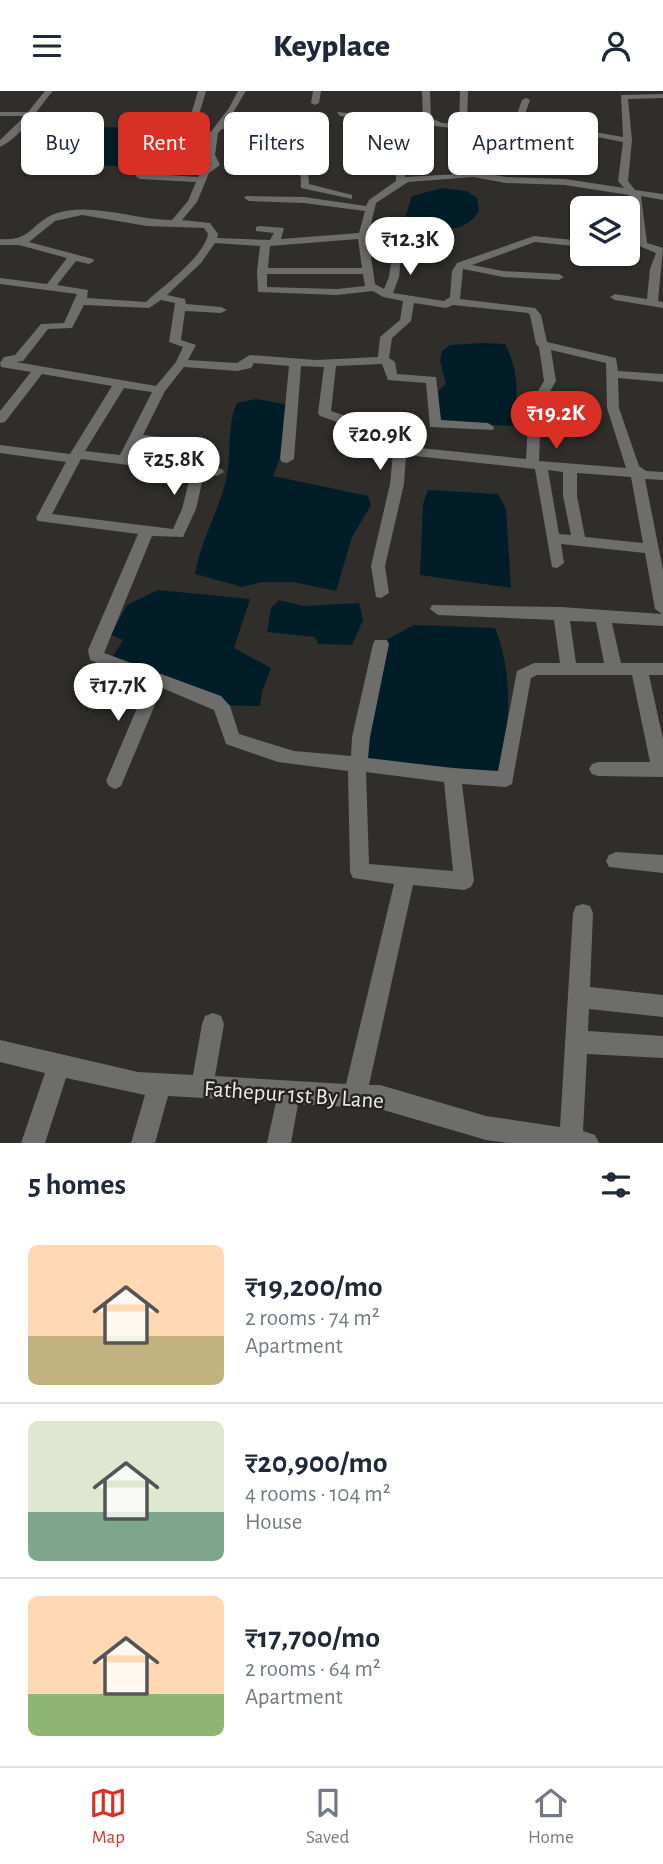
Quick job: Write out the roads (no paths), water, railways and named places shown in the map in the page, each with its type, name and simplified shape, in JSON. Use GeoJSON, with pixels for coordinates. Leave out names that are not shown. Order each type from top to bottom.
{"type":"FeatureCollection","features":[{"type":"Feature","properties":{"kind":"street"},"geometry":{"type":"LineString","coordinates":[[33,112],[49,91]]}},
{"type":"Feature","properties":{"kind":"street"},"geometry":{"type":"LineString","coordinates":[[196,112],[202,91]]}},
{"type":"Feature","properties":{"kind":"street"},"geometry":{"type":"LineString","coordinates":[[178,223],[205,172],[216,165],[210,156],[211,141],[242,91]]}},
{"type":"Feature","properties":{"kind":"street"},"geometry":{"type":"LineString","coordinates":[[315,103],[317,91]]}},
{"type":"Feature","properties":{"kind":"street"},"geometry":{"type":"LineString","coordinates":[[425,112],[426,91]]}},
{"type":"Feature","properties":{"kind":"street"},"geometry":{"type":"LineString","coordinates":[[463,91],[463,112]]}},
{"type":"Feature","properties":{"kind":"street"},"geometry":{"type":"LineString","coordinates":[[615,297],[657,304],[655,269],[662,252],[642,245],[637,198],[623,181],[628,140],[624,97],[663,96]]}},
{"type":"Feature","properties":{"kind":"street"},"geometry":{"type":"LineString","coordinates":[[521,112],[526,100]]}},
{"type":"Feature","properties":{"kind":"street"},"geometry":{"type":"LineString","coordinates":[[0,114],[21,114]]}},
{"type":"Feature","properties":{"kind":"street"},"geometry":{"type":"LineString","coordinates":[[0,144],[21,124]]}},
{"type":"Feature","properties":{"kind":"street"},"geometry":{"type":"LineString","coordinates":[[218,126],[224,126]]}},
{"type":"Feature","properties":{"kind":"street"},"geometry":{"type":"LineString","coordinates":[[598,135],[628,140]]}},
{"type":"Feature","properties":{"kind":"street"},"geometry":{"type":"LineString","coordinates":[[303,175],[306,188],[371,206]]}},
{"type":"Feature","properties":{"kind":"street"},"geometry":{"type":"LineString","coordinates":[[401,175],[401,181]]}},
{"type":"Feature","properties":{"kind":"street"},"geometry":{"type":"LineString","coordinates":[[372,288],[363,236],[371,206],[401,181],[435,176],[476,175],[506,180],[565,182],[663,197]]}},
{"type":"Feature","properties":{"kind":"street"},"geometry":{"type":"LineString","coordinates":[[141,176],[202,180]]}},
{"type":"Feature","properties":{"kind":"street"},"geometry":{"type":"LineString","coordinates":[[249,198],[371,206]]}},
{"type":"Feature","properties":{"kind":"street"},"geometry":{"type":"LineString","coordinates":[[22,243],[34,236],[50,220],[65,214],[99,214],[146,222],[207,225],[213,234],[212,240],[197,261],[149,305],[79,301]]}},
{"type":"Feature","properties":{"kind":"street"},"geometry":{"type":"LineString","coordinates":[[259,229],[280,230],[270,244],[262,271],[262,290],[337,292],[372,288],[387,295],[446,305],[453,302],[531,310],[535,315],[539,342],[545,346],[609,359],[614,365],[613,408],[637,473],[663,609]]}},
{"type":"Feature","properties":{"kind":"street"},"geometry":{"type":"LineString","coordinates":[[212,240],[270,244],[325,236],[363,236]]}},
{"type":"Feature","properties":{"kind":"street"},"geometry":{"type":"LineString","coordinates":[[453,302],[457,271],[461,265],[534,239],[570,243]]}},
{"type":"Feature","properties":{"kind":"street"},"geometry":{"type":"LineString","coordinates":[[0,242],[22,243],[89,261]]}},
{"type":"Feature","properties":{"kind":"street"},"geometry":{"type":"LineString","coordinates":[[387,295],[394,277],[398,249]]}},
{"type":"Feature","properties":{"kind":"street"},"geometry":{"type":"LineString","coordinates":[[48,289],[73,258]]}},
{"type":"Feature","properties":{"kind":"street"},"geometry":{"type":"LineString","coordinates":[[461,265],[503,274],[559,277]]}},
{"type":"Feature","properties":{"kind":"street"},"geometry":{"type":"LineString","coordinates":[[262,271],[367,271]]}},
{"type":"Feature","properties":{"kind":"street"},"geometry":{"type":"LineString","coordinates":[[303,291],[309,271]]}},
{"type":"Feature","properties":{"kind":"street"},"geometry":{"type":"LineString","coordinates":[[0,281],[84,292],[68,326],[45,325],[19,358],[3,364]]}},
{"type":"Feature","properties":{"kind":"street"},"geometry":{"type":"LineString","coordinates":[[125,459],[159,390],[181,363],[190,345],[175,342],[181,302],[158,296]]}},
{"type":"Feature","properties":{"kind":"street"},"geometry":{"type":"LineString","coordinates":[[180,307],[216,309],[218,296]]}},
{"type":"Feature","properties":{"kind":"street"},"geometry":{"type":"LineString","coordinates":[[383,360],[386,337],[404,321],[409,299]]}},
{"type":"Feature","properties":{"kind":"street"},"geometry":{"type":"LineString","coordinates":[[545,346],[550,381],[535,406],[537,467],[557,563]]}},
{"type":"Feature","properties":{"kind":"street"},"geometry":{"type":"LineString","coordinates":[[181,363],[237,367],[247,365],[250,359],[330,363],[383,360],[389,362],[392,377],[432,380],[435,424],[488,427]]}},
{"type":"Feature","properties":{"kind":"street"},"geometry":{"type":"LineString","coordinates":[[287,459],[296,362]]}},
{"type":"Feature","properties":{"kind":"street"},"geometry":{"type":"LineString","coordinates":[[330,363],[324,413],[376,431],[400,451],[494,459],[537,467],[663,475]]}},
{"type":"Feature","properties":{"kind":"street"},"geometry":{"type":"LineString","coordinates":[[3,364],[159,390]]}},
{"type":"Feature","properties":{"kind":"street"},"geometry":{"type":"LineString","coordinates":[[0,419],[39,369]]}},
{"type":"Feature","properties":{"kind":"street"},"geometry":{"type":"LineString","coordinates":[[614,375],[663,379]]}},
{"type":"Feature","properties":{"kind":"street"},"geometry":{"type":"LineString","coordinates":[[119,385],[76,456],[43,518],[178,534],[189,509],[204,445],[136,438]]}},
{"type":"Feature","properties":{"kind":"street"},"geometry":{"type":"LineString","coordinates":[[0,449],[125,459],[217,472]]}},
{"type":"Feature","properties":{"kind":"street"},"geometry":{"type":"LineString","coordinates":[[381,593],[378,566],[397,484],[400,451]]}},
{"type":"Feature","properties":{"kind":"street"},"geometry":{"type":"LineString","coordinates":[[570,470],[570,496],[579,541]]}},
{"type":"Feature","properties":{"kind":"street"},"geometry":{"type":"LineString","coordinates":[[147,531],[96,650],[96,656],[215,701],[220,706],[232,739],[248,746],[330,764],[359,764],[452,776],[506,779],[523,675],[534,669],[663,669]]}},
{"type":"Feature","properties":{"kind":"street"},"geometry":{"type":"LineString","coordinates":[[552,538],[653,549]]}},
{"type":"Feature","properties":{"kind":"street"},"geometry":{"type":"LineString","coordinates":[[439,609],[663,620]]}},
{"type":"Feature","properties":{"kind":"street"},"geometry":{"type":"LineString","coordinates":[[561,613],[569,669]]}},
{"type":"Feature","properties":{"kind":"street"},"geometry":{"type":"LineString","coordinates":[[602,616],[614,669]]}},
{"type":"Feature","properties":{"kind":"street"},"geometry":{"type":"LineString","coordinates":[[381,644],[361,737],[356,778],[360,872],[464,881],[452,776]]}},
{"type":"Feature","properties":{"kind":"street"},"geometry":{"type":"LineString","coordinates":[[598,769],[662,770],[639,669]]}},
{"type":"Feature","properties":{"kind":"street"},"geometry":{"type":"LineString","coordinates":[[115,781],[157,680]]}},
{"type":"Feature","properties":{"kind":"street"},"geometry":{"type":"LineString","coordinates":[[616,861],[663,864]]}},
{"type":"Feature","properties":{"kind":"street"},"geometry":{"type":"LineString","coordinates":[[355,1096],[406,875]]}},
{"type":"Feature","properties":{"kind":"street"},"geometry":{"type":"LineString","coordinates":[[579,1142],[578,1042],[583,912]]}},
{"type":"Feature","properties":{"kind":"street"},"geometry":{"type":"LineString","coordinates":[[580,997],[663,1006]]}},
{"type":"Feature","properties":{"kind":"street"},"geometry":{"type":"LineString","coordinates":[[202,1087],[213,1024]]}},
{"type":"Feature","properties":{"kind":"street"},"geometry":{"type":"LineString","coordinates":[[578,1042],[663,1047]]}},
{"type":"Feature","properties":{"kind":"street","name":"Fathepur 1st By Lane"},"geometry":{"type":"LineString","coordinates":[[0,1051],[138,1083],[380,1097],[504,1137],[579,1142]]}},
{"type":"Feature","properties":{"kind":"street"},"geometry":{"type":"LineString","coordinates":[[33,1143],[59,1064]]}},
{"type":"Feature","properties":{"kind":"street"},"geometry":{"type":"LineString","coordinates":[[143,1143],[160,1084]]}},
{"type":"Feature","properties":{"kind":"street"},"geometry":{"type":"LineString","coordinates":[[279,1143],[289,1093]]}},
{"type":"Feature","properties":{"kind":"water"},"geometry":{"type":"Polygon","coordinates":[[[104,127],[118,127],[118,166],[104,165],[104,127]]]}},
{"type":"Feature","properties":{"kind":"water"},"geometry":{"type":"Polygon","coordinates":[[[442,188],[466,191],[477,198],[479,211],[472,220],[455,228],[445,229],[405,218],[412,196],[442,188]]]}},
{"type":"Feature","properties":{"kind":"water"},"geometry":{"type":"Polygon","coordinates":[[[505,344],[510,354],[516,384],[514,426],[441,423],[438,391],[446,384],[440,361],[442,351],[450,345],[505,344]]]}},
{"type":"Feature","properties":{"kind":"water"},"geometry":{"type":"Polygon","coordinates":[[[256,399],[290,405],[289,435],[273,476],[368,496],[371,505],[352,537],[336,591],[293,582],[262,582],[242,587],[195,574],[226,480],[230,431],[237,403],[256,399]]]}},
{"type":"Feature","properties":{"kind":"water"},"geometry":{"type":"Polygon","coordinates":[[[428,490],[498,494],[506,509],[511,588],[420,575],[423,504],[428,490]]]}},
{"type":"Feature","properties":{"kind":"water"},"geometry":{"type":"Polygon","coordinates":[[[158,590],[250,599],[234,648],[271,668],[260,706],[215,705],[104,671],[123,640],[111,635],[127,605],[158,590]]]}},
{"type":"Feature","properties":{"kind":"water"},"geometry":{"type":"Polygon","coordinates":[[[279,600],[303,606],[359,603],[363,620],[352,645],[318,644],[315,637],[267,632],[271,608],[279,600]]]}},
{"type":"Feature","properties":{"kind":"water"},"geometry":{"type":"Polygon","coordinates":[[[414,625],[495,628],[505,663],[508,700],[506,737],[498,772],[364,759],[386,640],[414,625]]]}}]}
